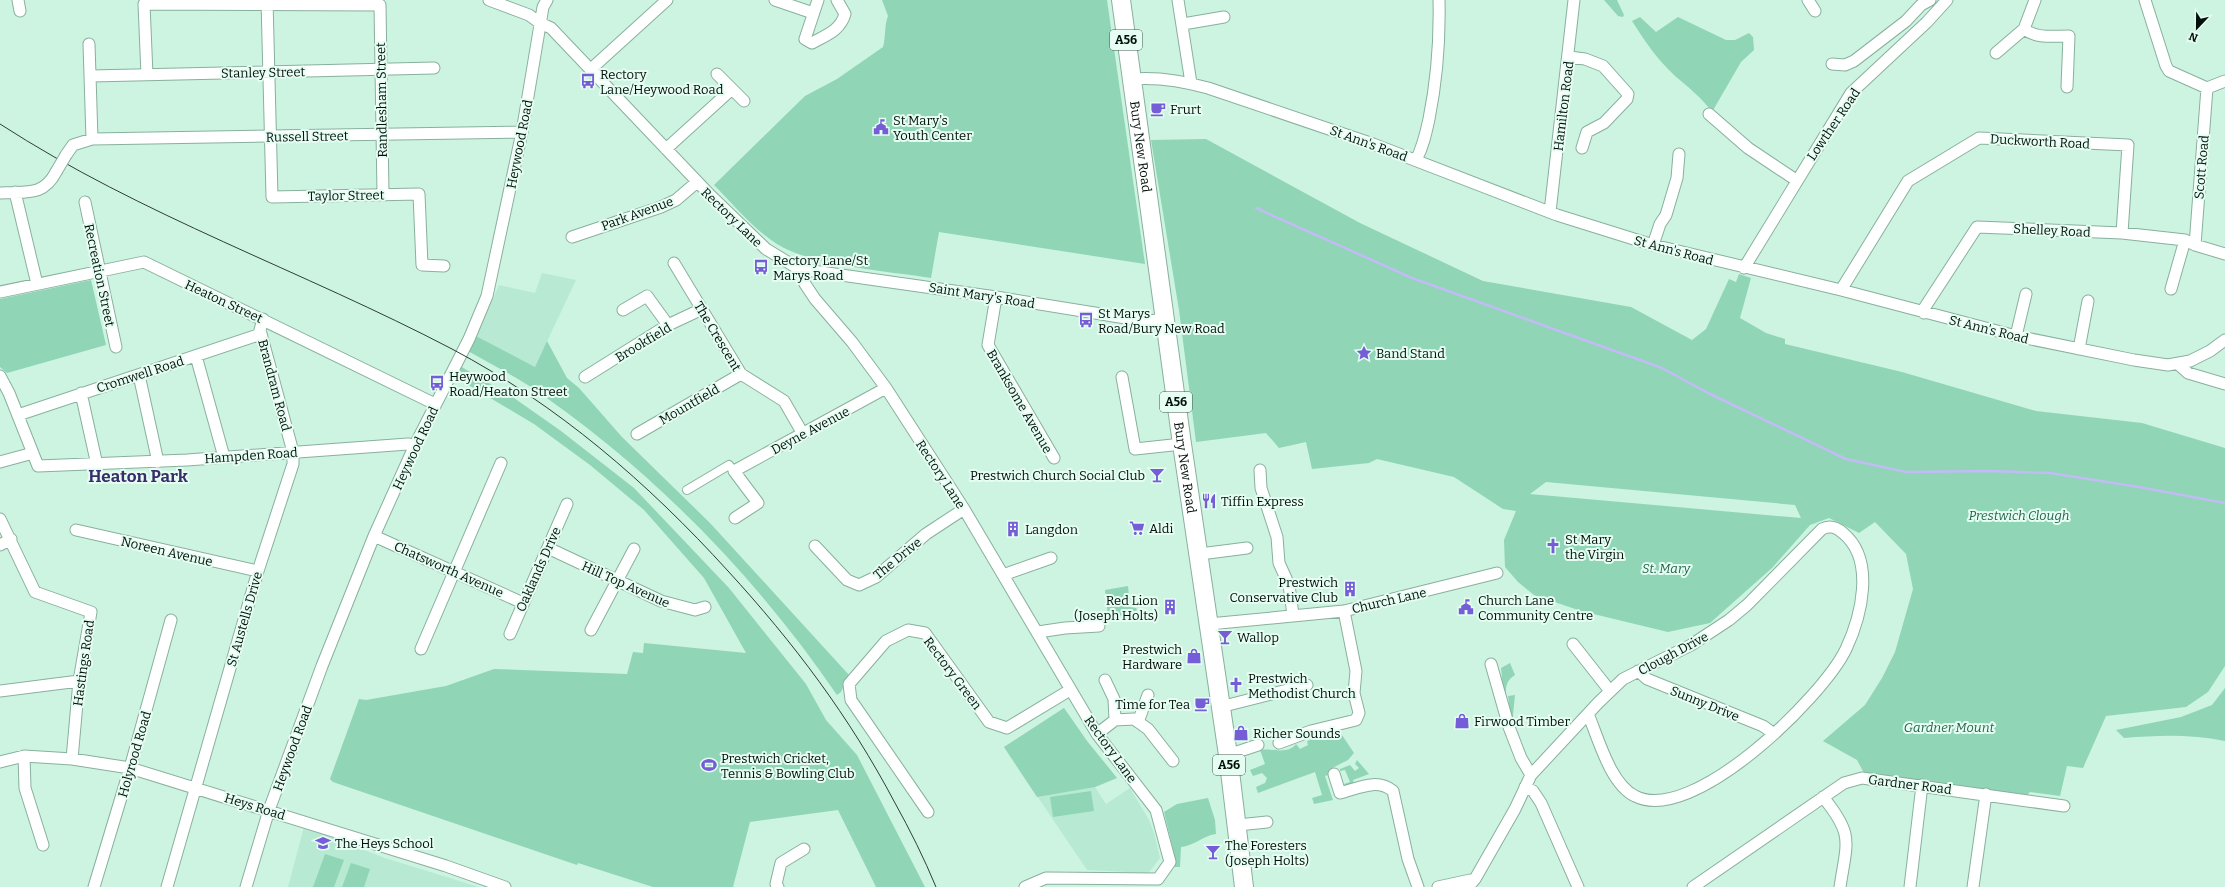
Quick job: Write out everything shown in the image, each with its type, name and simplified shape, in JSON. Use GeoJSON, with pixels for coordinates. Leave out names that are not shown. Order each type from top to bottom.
{"type":"FeatureCollection","features":[{"type":"Feature","properties":{"kind":"highway","name":"Bury New Road"},"geometry":{"type":"LineString","coordinates":[[1121,0],[1182,444],[1200,554],[1220,707],[1238,825],[1244,887]]}},
{"type":"Feature","properties":{"kind":"street","name":"Rectory Lane"},"geometry":{"type":"LineString","coordinates":[[489,0],[530,15],[540,23],[551,28],[697,182],[766,249],[799,269],[804,284],[815,300],[852,342],[886,388],[964,509],[1097,734],[1156,810],[1170,862],[1154,883],[1046,878],[1025,887]]}},
{"type":"Feature","properties":{"kind":"street","name":"Heywood Road"},"geometry":{"type":"LineString","coordinates":[[246,887],[269,810],[322,666],[374,536],[415,445],[469,339],[487,296],[522,132],[540,23],[547,0]]}},
{"type":"Feature","properties":{"kind":"street"},"geometry":{"type":"LineString","coordinates":[[591,69],[667,0]]}},
{"type":"Feature","properties":{"kind":"street"},"geometry":{"type":"LineString","coordinates":[[775,0],[813,13]]}},
{"type":"Feature","properties":{"kind":"street"},"geometry":{"type":"LineString","coordinates":[[818,0],[805,39],[812,43],[836,30],[842,22],[845,14],[837,0]]}},
{"type":"Feature","properties":{"kind":"street"},"geometry":{"type":"LineString","coordinates":[[1178,0],[1183,24],[1191,83]]}},
{"type":"Feature","properties":{"kind":"street"},"geometry":{"type":"LineString","coordinates":[[1416,160],[1421,152],[1426,133],[1438,69],[1439,0]]}},
{"type":"Feature","properties":{"kind":"street","name":"Hamilton Road"},"geometry":{"type":"LineString","coordinates":[[1550,212],[1569,57],[1574,0]]}},
{"type":"Feature","properties":{"kind":"street"},"geometry":{"type":"LineString","coordinates":[[1808,0],[1815,11]]}},
{"type":"Feature","properties":{"kind":"street"},"geometry":{"type":"LineString","coordinates":[[1832,64],[1845,65],[1854,61],[1906,21],[1921,5],[1930,0]]}},
{"type":"Feature","properties":{"kind":"street","name":"Lowther Road"},"geometry":{"type":"LineString","coordinates":[[1744,268],[1796,180],[1851,93],[1947,0]]}},
{"type":"Feature","properties":{"kind":"street"},"geometry":{"type":"LineString","coordinates":[[1996,53],[2024,29],[2035,0]]}},
{"type":"Feature","properties":{"kind":"street"},"geometry":{"type":"LineString","coordinates":[[2146,0],[2166,66],[2174,74],[2207,88],[2225,81]]}},
{"type":"Feature","properties":{"kind":"street"},"geometry":{"type":"LineString","coordinates":[[147,74],[144,4],[267,2],[270,136]]}},
{"type":"Feature","properties":{"kind":"street","name":"Randlesham Street"},"geometry":{"type":"LineString","coordinates":[[267,2],[380,5],[383,194]]}},
{"type":"Feature","properties":{"kind":"street"},"geometry":{"type":"LineString","coordinates":[[1183,24],[1224,17]]}},
{"type":"Feature","properties":{"kind":"street"},"geometry":{"type":"LineString","coordinates":[[2024,29],[2029,34],[2039,36],[2069,36],[2067,87]]}},
{"type":"Feature","properties":{"kind":"street"},"geometry":{"type":"LineString","coordinates":[[89,44],[92,139]]}},
{"type":"Feature","properties":{"kind":"street"},"geometry":{"type":"LineString","coordinates":[[1569,57],[1585,59],[1603,66],[1628,94],[1627,99],[1604,123],[1587,132],[1582,148]]}},
{"type":"Feature","properties":{"kind":"street","name":"Stanley Street"},"geometry":{"type":"LineString","coordinates":[[91,76],[434,68]]}},
{"type":"Feature","properties":{"kind":"street"},"geometry":{"type":"LineString","coordinates":[[717,74],[744,101]]}},
{"type":"Feature","properties":{"kind":"street","name":"St Ann's Road"},"geometry":{"type":"LineString","coordinates":[[1132,79],[1150,78],[1191,83],[1297,117],[1416,160],[1550,212],[1653,245],[1841,290],[2016,336],[2159,365],[2179,365],[2210,351],[2225,340]]}},
{"type":"Feature","properties":{"kind":"street","name":"Scott Road"},"geometry":{"type":"LineString","coordinates":[[2171,290],[2190,243],[2207,88]]}},
{"type":"Feature","properties":{"kind":"street"},"geometry":{"type":"LineString","coordinates":[[666,149],[732,89]]}},
{"type":"Feature","properties":{"kind":"street"},"geometry":{"type":"LineString","coordinates":[[1709,114],[1752,151],[1796,180]]}},
{"type":"Feature","properties":{"kind":"street","name":"Russell Street"},"geometry":{"type":"LineString","coordinates":[[0,194],[43,189],[50,183],[73,145],[92,139],[522,132]]}},
{"type":"Feature","properties":{"kind":"street","name":"Taylor Street"},"geometry":{"type":"LineString","coordinates":[[270,136],[272,197],[419,194],[422,265],[444,266]]}},
{"type":"Feature","properties":{"kind":"street","name":"Duckworth Road"},"geometry":{"type":"LineString","coordinates":[[1841,290],[1908,181],[1979,138],[2128,145],[2122,233]]}},
{"type":"Feature","properties":{"kind":"street"},"geometry":{"type":"LineString","coordinates":[[1653,245],[1660,224],[1666,214],[1677,178],[1679,154]]}},
{"type":"Feature","properties":{"kind":"street","name":"Park Avenue"},"geometry":{"type":"LineString","coordinates":[[572,237],[661,207],[676,200],[697,182]]}},
{"type":"Feature","properties":{"kind":"street"},"geometry":{"type":"LineString","coordinates":[[15,192],[36,284]]}},
{"type":"Feature","properties":{"kind":"street","name":"Recreation Street"},"geometry":{"type":"LineString","coordinates":[[85,202],[116,347]]}},
{"type":"Feature","properties":{"kind":"street","name":"Shelley Road"},"geometry":{"type":"LineString","coordinates":[[1924,313],[1925,306],[1977,227],[2122,233],[2190,243],[2225,254]]}},
{"type":"Feature","properties":{"kind":"street","name":"Heaton Street"},"geometry":{"type":"LineString","coordinates":[[0,292],[144,262],[435,404]]}},
{"type":"Feature","properties":{"kind":"street","name":"The Crescent"},"geometry":{"type":"LineString","coordinates":[[674,263],[741,374],[784,401],[803,434]]}},
{"type":"Feature","properties":{"kind":"street","name":"Saint Mary's Road"},"geometry":{"type":"LineString","coordinates":[[799,269],[996,297],[1132,320],[1149,321],[1165,319]]}},
{"type":"Feature","properties":{"kind":"street"},"geometry":{"type":"LineString","coordinates":[[2016,336],[2026,294]]}},
{"type":"Feature","properties":{"kind":"street"},"geometry":{"type":"LineString","coordinates":[[623,310],[647,296],[668,326]]}},
{"type":"Feature","properties":{"kind":"street","name":"Branksome Avenue"},"geometry":{"type":"LineString","coordinates":[[996,297],[988,345],[1054,458]]}},
{"type":"Feature","properties":{"kind":"street"},"geometry":{"type":"LineString","coordinates":[[2079,349],[2088,300]]}},
{"type":"Feature","properties":{"kind":"street","name":"Brookfield"},"geometry":{"type":"LineString","coordinates":[[585,377],[668,326],[702,309]]}},
{"type":"Feature","properties":{"kind":"street","name":"Brandram Road"},"geometry":{"type":"LineString","coordinates":[[263,319],[260,326],[261,334],[293,452]]}},
{"type":"Feature","properties":{"kind":"street","name":"Cromwell Road"},"geometry":{"type":"LineString","coordinates":[[18,415],[261,334]]}},
{"type":"Feature","properties":{"kind":"street"},"geometry":{"type":"LineString","coordinates":[[196,356],[224,457]]}},
{"type":"Feature","properties":{"kind":"street"},"geometry":{"type":"LineString","coordinates":[[2179,365],[2188,373],[2225,384]]}},
{"type":"Feature","properties":{"kind":"street","name":"Mountfield"},"geometry":{"type":"LineString","coordinates":[[637,434],[741,374]]}},
{"type":"Feature","properties":{"kind":"street"},"geometry":{"type":"LineString","coordinates":[[138,375],[158,462]]}},
{"type":"Feature","properties":{"kind":"street"},"geometry":{"type":"LineString","coordinates":[[0,376],[10,392],[33,453],[0,462]]}},
{"type":"Feature","properties":{"kind":"street"},"geometry":{"type":"LineString","coordinates":[[1122,377],[1135,449],[1182,444]]}},
{"type":"Feature","properties":{"kind":"street","name":"Deyne Avenue"},"geometry":{"type":"LineString","coordinates":[[734,471],[886,388]]}},
{"type":"Feature","properties":{"kind":"street"},"geometry":{"type":"LineString","coordinates":[[82,393],[97,465]]}},
{"type":"Feature","properties":{"kind":"street","name":"Hampden Road"},"geometry":{"type":"LineString","coordinates":[[33,453],[38,466],[97,465],[408,444],[415,445]]}},
{"type":"Feature","properties":{"kind":"street","name":"St Austells Drive"},"geometry":{"type":"LineString","coordinates":[[167,887],[258,571],[293,464],[293,452]]}},
{"type":"Feature","properties":{"kind":"street"},"geometry":{"type":"LineString","coordinates":[[421,649],[500,463]]}},
{"type":"Feature","properties":{"kind":"street"},"geometry":{"type":"LineString","coordinates":[[688,490],[729,465],[758,503],[736,518]]}},
{"type":"Feature","properties":{"kind":"street"},"geometry":{"type":"LineString","coordinates":[[1260,470],[1261,488],[1277,537],[1278,563],[1289,585],[1293,616]]}},
{"type":"Feature","properties":{"kind":"street","name":"Oaklands Drive"},"geometry":{"type":"LineString","coordinates":[[510,634],[567,504]]}},
{"type":"Feature","properties":{"kind":"street","name":"The Drive"},"geometry":{"type":"LineString","coordinates":[[816,546],[847,580],[859,585],[876,577],[926,534],[964,509]]}},
{"type":"Feature","properties":{"kind":"street","name":"Hastings Road"},"geometry":{"type":"LineString","coordinates":[[0,519],[11,539],[35,592],[91,612],[78,681],[72,759]]}},
{"type":"Feature","properties":{"kind":"street","name":"Clough Drive"},"geometry":{"type":"LineString","coordinates":[[1471,883],[1531,775],[1610,691],[1623,679],[1691,646],[1730,620],[1748,604],[1815,534],[1828,526],[1834,527],[1846,536],[1861,562],[1864,584],[1857,619],[1846,648],[1830,676],[1774,734]]}},
{"type":"Feature","properties":{"kind":"street","name":"Noreen Avenue"},"geometry":{"type":"LineString","coordinates":[[76,530],[258,571]]}},
{"type":"Feature","properties":{"kind":"street","name":"Chatsworth Avenue"},"geometry":{"type":"LineString","coordinates":[[374,536],[523,603]]}},
{"type":"Feature","properties":{"kind":"street"},"geometry":{"type":"LineString","coordinates":[[0,545],[11,539]]}},
{"type":"Feature","properties":{"kind":"street","name":"Hill Top Avenue"},"geometry":{"type":"LineString","coordinates":[[548,548],[676,606],[695,610],[705,607]]}},
{"type":"Feature","properties":{"kind":"street"},"geometry":{"type":"LineString","coordinates":[[1200,554],[1247,548]]}},
{"type":"Feature","properties":{"kind":"street"},"geometry":{"type":"LineString","coordinates":[[591,630],[616,580],[634,549]]}},
{"type":"Feature","properties":{"kind":"street"},"geometry":{"type":"LineString","coordinates":[[1003,575],[1051,558]]}},
{"type":"Feature","properties":{"kind":"street","name":"Church Lane"},"geometry":{"type":"LineString","coordinates":[[1209,624],[1344,611],[1497,573]]}},
{"type":"Feature","properties":{"kind":"street"},"geometry":{"type":"LineString","coordinates":[[1279,742],[1311,731],[1356,720],[1359,713],[1354,693],[1356,671],[1344,611]]}},
{"type":"Feature","properties":{"kind":"street","name":"Holyrood Road"},"geometry":{"type":"LineString","coordinates":[[94,887],[130,768],[171,620]]}},
{"type":"Feature","properties":{"kind":"street"},"geometry":{"type":"LineString","coordinates":[[1038,632],[1065,628],[1099,626]]}},
{"type":"Feature","properties":{"kind":"street","name":"Rectory Green"},"geometry":{"type":"LineString","coordinates":[[928,812],[851,700],[849,684],[886,641],[908,630],[925,633],[989,722],[1007,728],[1070,690]]}},
{"type":"Feature","properties":{"kind":"street"},"geometry":{"type":"LineString","coordinates":[[1573,644],[1610,691]]}},
{"type":"Feature","properties":{"kind":"street"},"geometry":{"type":"LineString","coordinates":[[1491,664],[1509,727],[1521,758],[1531,775]]}},
{"type":"Feature","properties":{"kind":"street","name":"Sunny Drive"},"geometry":{"type":"LineString","coordinates":[[1638,671],[1647,679],[1763,726],[1774,734]]}},
{"type":"Feature","properties":{"kind":"street"},"geometry":{"type":"LineString","coordinates":[[1105,680],[1114,699],[1115,720]]}},
{"type":"Feature","properties":{"kind":"street"},"geometry":{"type":"LineString","coordinates":[[0,691],[78,681]]}},
{"type":"Feature","properties":{"kind":"street"},"geometry":{"type":"LineString","coordinates":[[1220,707],[1307,685]]}},
{"type":"Feature","properties":{"kind":"street"},"geometry":{"type":"LineString","coordinates":[[1138,722],[1148,695]]}},
{"type":"Feature","properties":{"kind":"street"},"geometry":{"type":"LineString","coordinates":[[1588,714],[1607,761],[1618,780],[1634,796],[1652,801],[1691,793],[1739,762],[1774,734]]}},
{"type":"Feature","properties":{"kind":"street"},"geometry":{"type":"LineString","coordinates":[[1097,734],[1115,720],[1134,719],[1148,729],[1173,760]]}},
{"type":"Feature","properties":{"kind":"street"},"geometry":{"type":"LineString","coordinates":[[1228,755],[1258,745]]}},
{"type":"Feature","properties":{"kind":"street"},"geometry":{"type":"LineString","coordinates":[[24,756],[25,788],[44,845]]}},
{"type":"Feature","properties":{"kind":"street","name":"Heys Road"},"geometry":{"type":"LineString","coordinates":[[0,762],[24,756],[72,759],[130,768],[269,810],[505,887]]}},
{"type":"Feature","properties":{"kind":"street"},"geometry":{"type":"LineString","coordinates":[[1334,774],[1340,793],[1374,784],[1385,785],[1393,792],[1408,859],[1418,887]]}},
{"type":"Feature","properties":{"kind":"street","name":"Gardner Road"},"geometry":{"type":"LineString","coordinates":[[1698,886],[1844,783],[1862,778],[1922,785],[2064,806]]}},
{"type":"Feature","properties":{"kind":"street"},"geometry":{"type":"LineString","coordinates":[[1910,887],[1922,785]]}},
{"type":"Feature","properties":{"kind":"street"},"geometry":{"type":"LineString","coordinates":[[1525,787],[1531,789],[1537,796],[1576,883]]}},
{"type":"Feature","properties":{"kind":"street"},"geometry":{"type":"LineString","coordinates":[[1973,887],[1986,794]]}},
{"type":"Feature","properties":{"kind":"street"},"geometry":{"type":"LineString","coordinates":[[1823,797],[1840,817],[1846,831],[1847,842],[1840,887]]}},
{"type":"Feature","properties":{"kind":"street"},"geometry":{"type":"LineString","coordinates":[[1238,825],[1267,822]]}},
{"type":"Feature","properties":{"kind":"street"},"geometry":{"type":"LineString","coordinates":[[778,887],[776,884],[781,863],[804,849]]}},
{"type":"Feature","properties":{"kind":"street"},"geometry":{"type":"LineString","coordinates":[[1438,887],[1471,883]]}},
{"type":"Feature","properties":{"kind":"shaded area"},"geometry":{"type":"Polygon","coordinates":[[[542,273],[576,280],[535,367],[476,336],[499,285],[535,293],[542,273]]]}},
{"type":"Feature","properties":{"kind":"shaded area"},"geometry":{"type":"Polygon","coordinates":[[[1064,708],[1087,741],[1117,778],[1095,787],[1106,804],[1130,788],[1149,820],[1160,858],[1147,873],[1087,870],[1004,747],[1064,708]]]}},
{"type":"Feature","properties":{"kind":"shaded area","name":"The Heys School"},"geometry":{"type":"Polygon","coordinates":[[[304,827],[385,858],[479,887],[288,887],[304,827]]]}},
{"type":"Feature","properties":{"kind":"green space"},"geometry":{"type":"Polygon","coordinates":[[[882,0],[1107,0],[1145,264],[939,232],[931,278],[851,267],[810,258],[777,244],[768,238],[744,216],[714,185],[805,96],[837,79],[883,47],[888,16],[882,0]]]}},
{"type":"Feature","properties":{"kind":"green space"},"geometry":{"type":"Polygon","coordinates":[[[1604,0],[1617,0],[1624,15],[1623,17],[1618,16],[1604,0]]]}},
{"type":"Feature","properties":{"kind":"green space"},"geometry":{"type":"Polygon","coordinates":[[[1640,17],[1656,32],[1678,17],[1726,40],[1735,40],[1749,33],[1753,37],[1754,50],[1741,62],[1712,112],[1699,97],[1668,69],[1651,49],[1632,21],[1640,17]]]}},
{"type":"Feature","properties":{"kind":"green space"},"geometry":{"type":"Polygon","coordinates":[[[1206,139],[1360,223],[1483,281],[1631,307],[1692,340],[1706,329],[1729,279],[1736,282],[1739,274],[1751,278],[1740,318],[1766,333],[1785,339],[1785,344],[1902,372],[2036,411],[2142,423],[2225,448],[2225,666],[2208,692],[2186,707],[2106,716],[2083,768],[2067,766],[2060,796],[2030,792],[2027,795],[1864,773],[1857,760],[1823,741],[1865,705],[1882,678],[1895,652],[1913,589],[1906,554],[1875,522],[1859,533],[1829,518],[1810,525],[1772,568],[1710,623],[1668,632],[1581,611],[1534,595],[1518,582],[1505,567],[1504,540],[1516,511],[1503,509],[1454,477],[1377,459],[1369,463],[1312,469],[1306,442],[1279,448],[1266,433],[1196,442],[1179,310],[1151,140],[1206,139]],[[1546,482],[1530,494],[1801,518],[1795,505],[1546,482]]]}},
{"type":"Feature","properties":{"kind":"green space"},"geometry":{"type":"Polygon","coordinates":[[[91,280],[106,345],[7,373],[0,367],[0,299],[91,280]]]}},
{"type":"Feature","properties":{"kind":"green space"},"geometry":{"type":"Polygon","coordinates":[[[476,336],[535,367],[547,341],[567,378],[579,388],[622,437],[710,523],[849,675],[841,692],[837,695],[771,608],[736,566],[698,527],[659,489],[618,453],[575,419],[531,387],[468,351],[476,336]]]}},
{"type":"Feature","properties":{"kind":"green space"},"geometry":{"type":"Polygon","coordinates":[[[460,366],[514,398],[561,431],[634,488],[729,588],[806,684],[826,720],[857,755],[925,887],[876,887],[838,810],[750,822],[733,887],[653,887],[578,863],[577,865],[333,782],[330,779],[359,699],[366,700],[446,686],[494,669],[627,674],[633,652],[643,653],[644,643],[746,653],[704,578],[644,510],[590,465],[534,424],[455,377],[460,366]]]}},
{"type":"Feature","properties":{"kind":"green space"},"geometry":{"type":"Polygon","coordinates":[[[1128,586],[1130,607],[1136,608],[1137,610],[1129,615],[1108,616],[1105,590],[1128,586]]]}},
{"type":"Feature","properties":{"kind":"green space"},"geometry":{"type":"Polygon","coordinates":[[[1510,663],[1515,675],[1507,684],[1507,705],[1500,681],[1502,677],[1501,668],[1510,663]]]}},
{"type":"Feature","properties":{"kind":"green space"},"geometry":{"type":"Polygon","coordinates":[[[2225,688],[2225,741],[2200,737],[2175,736],[2124,738],[2116,730],[2181,717],[2212,705],[2225,688]]]}},
{"type":"Feature","properties":{"kind":"green space"},"geometry":{"type":"Polygon","coordinates":[[[1515,695],[1512,725],[1508,696],[1515,695]]]}},
{"type":"Feature","properties":{"kind":"green space"},"geometry":{"type":"Polygon","coordinates":[[[1064,708],[1087,741],[1117,778],[1095,787],[1037,797],[1004,747],[1064,708]]]}},
{"type":"Feature","properties":{"kind":"green space"},"geometry":{"type":"Polygon","coordinates":[[[1335,732],[1340,732],[1354,753],[1348,760],[1332,768],[1331,774],[1325,776],[1333,800],[1314,804],[1312,798],[1322,795],[1315,772],[1258,793],[1256,787],[1265,783],[1267,778],[1262,773],[1253,776],[1250,770],[1265,764],[1260,750],[1284,750],[1293,747],[1296,744],[1300,749],[1308,745],[1307,741],[1335,732]]]}},
{"type":"Feature","properties":{"kind":"green space"},"geometry":{"type":"Polygon","coordinates":[[[1357,760],[1369,774],[1353,780],[1355,787],[1347,788],[1344,784],[1350,782],[1345,770],[1340,771],[1340,769],[1350,765],[1355,771],[1359,768],[1355,764],[1357,760]]]}},
{"type":"Feature","properties":{"kind":"green space"},"geometry":{"type":"Polygon","coordinates":[[[1091,791],[1094,811],[1053,817],[1050,797],[1091,791]]]}},
{"type":"Feature","properties":{"kind":"green space"},"geometry":{"type":"Polygon","coordinates":[[[1208,798],[1215,820],[1216,834],[1190,845],[1181,847],[1180,867],[1172,867],[1173,849],[1164,812],[1177,804],[1208,798]]]}},
{"type":"Feature","properties":{"kind":"green space"},"geometry":{"type":"Polygon","coordinates":[[[325,854],[344,860],[334,887],[313,887],[325,854]]]}},
{"type":"Feature","properties":{"kind":"green space"},"geometry":{"type":"Polygon","coordinates":[[[351,863],[370,869],[364,887],[342,887],[351,863]]]}},
{"type":"Feature","properties":{"kind":"waterway"},"geometry":{"type":"LineString","coordinates":[[1256,208],[1412,278],[1662,368],[1708,393],[1846,459],[1906,472],[1988,471],[2050,473],[2139,487],[2225,503]]}},
{"type":"Feature","properties":{"kind":"tram line"},"geometry":{"type":"LineString","coordinates":[[0,124],[54,157],[166,215],[396,321],[452,349],[529,395],[600,448],[698,538],[752,598],[798,653],[859,740],[901,813],[927,865],[936,887]]}},
{"type":"Feature","properties":{"kind":"place","name":"Rectory Lane/Heywood Road"},"geometry":{"type":"Point","coordinates":[588,81]}},
{"type":"Feature","properties":{"kind":"place","name":"Frurt"},"geometry":{"type":"Point","coordinates":[1158,109]}},
{"type":"Feature","properties":{"kind":"place","name":"St Mary's Youth Center"},"geometry":{"type":"Point","coordinates":[881,127]}},
{"type":"Feature","properties":{"kind":"place","name":"Rectory Lane/St Marys Road"},"geometry":{"type":"Point","coordinates":[761,267]}},
{"type":"Feature","properties":{"kind":"place","name":"St Marys Road/Bury New Road"},"geometry":{"type":"Point","coordinates":[1086,320]}},
{"type":"Feature","properties":{"kind":"place","name":"Band Stand"},"geometry":{"type":"Point","coordinates":[1364,353]}},
{"type":"Feature","properties":{"kind":"place","name":"Heywood Road/Heaton Street"},"geometry":{"type":"Point","coordinates":[437,383]}},
{"type":"Feature","properties":{"kind":"place","name":"Prestwich Church Social Club"},"geometry":{"type":"Point","coordinates":[1157,475]}},
{"type":"Feature","properties":{"kind":"place","name":"Tiffin Express"},"geometry":{"type":"Point","coordinates":[1209,501]}},
{"type":"Feature","properties":{"kind":"place","name":"Aldi"},"geometry":{"type":"Point","coordinates":[1137,528]}},
{"type":"Feature","properties":{"kind":"place","name":"Langdon"},"geometry":{"type":"Point","coordinates":[1013,529]}},
{"type":"Feature","properties":{"kind":"place","name":"St Mary the Virgin"},"geometry":{"type":"Point","coordinates":[1553,546]}},
{"type":"Feature","properties":{"kind":"place","name":"Prestwich Conservative Club"},"geometry":{"type":"Point","coordinates":[1350,589]}},
{"type":"Feature","properties":{"kind":"place","name":"Red Lion (Joseph Holts)"},"geometry":{"type":"Point","coordinates":[1170,607]}},
{"type":"Feature","properties":{"kind":"place","name":"Church Lane Community Centre"},"geometry":{"type":"Point","coordinates":[1466,607]}},
{"type":"Feature","properties":{"kind":"place","name":"Wallop"},"geometry":{"type":"Point","coordinates":[1225,637]}},
{"type":"Feature","properties":{"kind":"place","name":"Prestwich Hardware"},"geometry":{"type":"Point","coordinates":[1194,656]}},
{"type":"Feature","properties":{"kind":"place","name":"Prestwich Methodist Church"},"geometry":{"type":"Point","coordinates":[1236,685]}},
{"type":"Feature","properties":{"kind":"place","name":"Time for Tea"},"geometry":{"type":"Point","coordinates":[1202,704]}},
{"type":"Feature","properties":{"kind":"place","name":"Firwood Timber"},"geometry":{"type":"Point","coordinates":[1462,721]}},
{"type":"Feature","properties":{"kind":"place","name":"Richer Sounds"},"geometry":{"type":"Point","coordinates":[1241,733]}},
{"type":"Feature","properties":{"kind":"place","name":"Prestwich Cricket, Tennis & Bowling Club"},"geometry":{"type":"Point","coordinates":[709,765]}},
{"type":"Feature","properties":{"kind":"place","name":"The Heys School"},"geometry":{"type":"Point","coordinates":[323,843]}},
{"type":"Feature","properties":{"kind":"place","name":"The Foresters (Joseph Holts)"},"geometry":{"type":"Point","coordinates":[1213,852]}},
{"type":"Feature","properties":{"kind":"district","name":"Heaton Park"},"geometry":{"type":"Point","coordinates":[138,476]}},
{"type":"Feature","properties":{"kind":"park label","name":"Prestwich Clough"},"geometry":{"type":"Point","coordinates":[2019,515]}},
{"type":"Feature","properties":{"kind":"park label","name":"St. Mary"},"geometry":{"type":"Point","coordinates":[1666,568]}},
{"type":"Feature","properties":{"kind":"park label","name":"Gardner Mount"},"geometry":{"type":"Point","coordinates":[1949,727]}}]}
